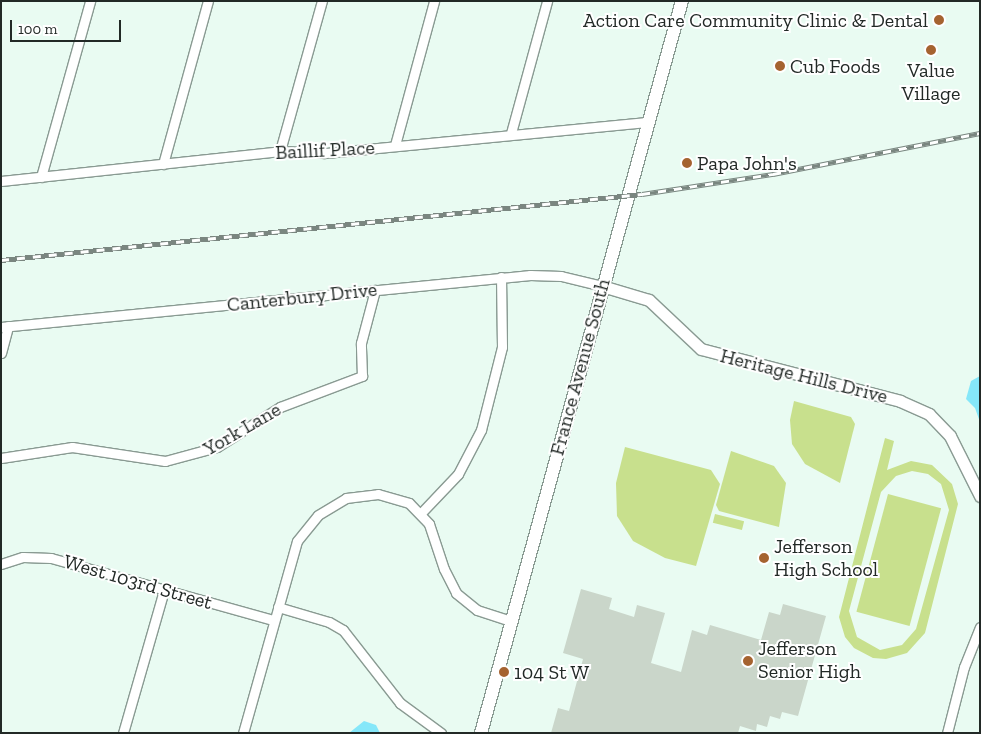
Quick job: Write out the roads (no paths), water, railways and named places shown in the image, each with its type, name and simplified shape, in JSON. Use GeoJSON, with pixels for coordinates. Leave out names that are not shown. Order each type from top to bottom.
{"type":"FeatureCollection","features":[{"type":"Feature","properties":{"kind":"main road","name":"France Avenue South"},"geometry":{"type":"LineString","coordinates":[[481,733],[602,286],[682,1]]}},
{"type":"Feature","properties":{"kind":"street"},"geometry":{"type":"LineString","coordinates":[[41,177],[90,1]]}},
{"type":"Feature","properties":{"kind":"street"},"geometry":{"type":"LineString","coordinates":[[163,164],[208,1]]}},
{"type":"Feature","properties":{"kind":"street"},"geometry":{"type":"LineString","coordinates":[[280,152],[322,1]]}},
{"type":"Feature","properties":{"kind":"street"},"geometry":{"type":"LineString","coordinates":[[395,146],[434,1]]}},
{"type":"Feature","properties":{"kind":"street"},"geometry":{"type":"LineString","coordinates":[[511,133],[547,1]]}},
{"type":"Feature","properties":{"kind":"street","name":"Baillif Place"},"geometry":{"type":"LineString","coordinates":[[1,181],[280,152],[325,153],[511,133],[648,122]]}},
{"type":"Feature","properties":{"kind":"street","name":"Canterbury Drive"},"geometry":{"type":"LineString","coordinates":[[5,327],[546,274],[602,286]]}},
{"type":"Feature","properties":{"kind":"street"},"geometry":{"type":"LineString","coordinates":[[422,513],[458,474],[481,430],[502,347],[501,278]]}},
{"type":"Feature","properties":{"kind":"street","name":"Heritage Hills Drive"},"geometry":{"type":"LineString","coordinates":[[602,286],[649,300],[701,349],[900,401],[929,414],[950,436],[980,496]]}},
{"type":"Feature","properties":{"kind":"street","name":"York Lane"},"geometry":{"type":"LineString","coordinates":[[1,458],[72,446],[165,460],[217,447],[280,407],[362,376],[361,343],[375,290]]}},
{"type":"Feature","properties":{"kind":"street"},"geometry":{"type":"LineString","coordinates":[[1,353],[5,327]]}},
{"type":"Feature","properties":{"kind":"street"},"geometry":{"type":"LineString","coordinates":[[243,733],[291,556],[308,524],[331,505],[362,495],[397,497],[422,513],[456,593],[477,610],[511,621]]}},
{"type":"Feature","properties":{"kind":"street","name":"West 103rd Street"},"geometry":{"type":"LineString","coordinates":[[1,564],[23,557],[51,558],[273,620]]}},
{"type":"Feature","properties":{"kind":"street"},"geometry":{"type":"LineString","coordinates":[[123,733],[164,590]]}},
{"type":"Feature","properties":{"kind":"street"},"geometry":{"type":"LineString","coordinates":[[278,607],[329,622],[342,630],[400,703],[440,733]]}},
{"type":"Feature","properties":{"kind":"street"},"geometry":{"type":"LineString","coordinates":[[947,733],[964,667],[980,627]]}},
{"type":"Feature","properties":{"kind":"water"},"geometry":{"type":"Polygon","coordinates":[[[980,376],[980,422],[975,408],[966,399],[971,381],[980,376]]]}},
{"type":"Feature","properties":{"kind":"water"},"geometry":{"type":"Polygon","coordinates":[[[364,721],[376,725],[380,733],[349,733],[364,721]]]}},
{"type":"Feature","properties":{"kind":"railway"},"geometry":{"type":"LineString","coordinates":[[1,260],[642,194],[773,174],[980,133]]}},
{"type":"Feature","properties":{"kind":"place","name":"Action Care Community Clinic & Dental"},"geometry":{"type":"Point","coordinates":[939,20]}},
{"type":"Feature","properties":{"kind":"place","name":"Value Village"},"geometry":{"type":"Point","coordinates":[931,50]}},
{"type":"Feature","properties":{"kind":"place","name":"Cub Foods"},"geometry":{"type":"Point","coordinates":[780,66]}},
{"type":"Feature","properties":{"kind":"place","name":"Papa John's"},"geometry":{"type":"Point","coordinates":[687,163]}},
{"type":"Feature","properties":{"kind":"place","name":"Jefferson High School"},"geometry":{"type":"Point","coordinates":[764,558]}},
{"type":"Feature","properties":{"kind":"place","name":"Jefferson Senior High"},"geometry":{"type":"Point","coordinates":[748,661]}},
{"type":"Feature","properties":{"kind":"place","name":"104 St W"},"geometry":{"type":"Point","coordinates":[504,672]}}]}
